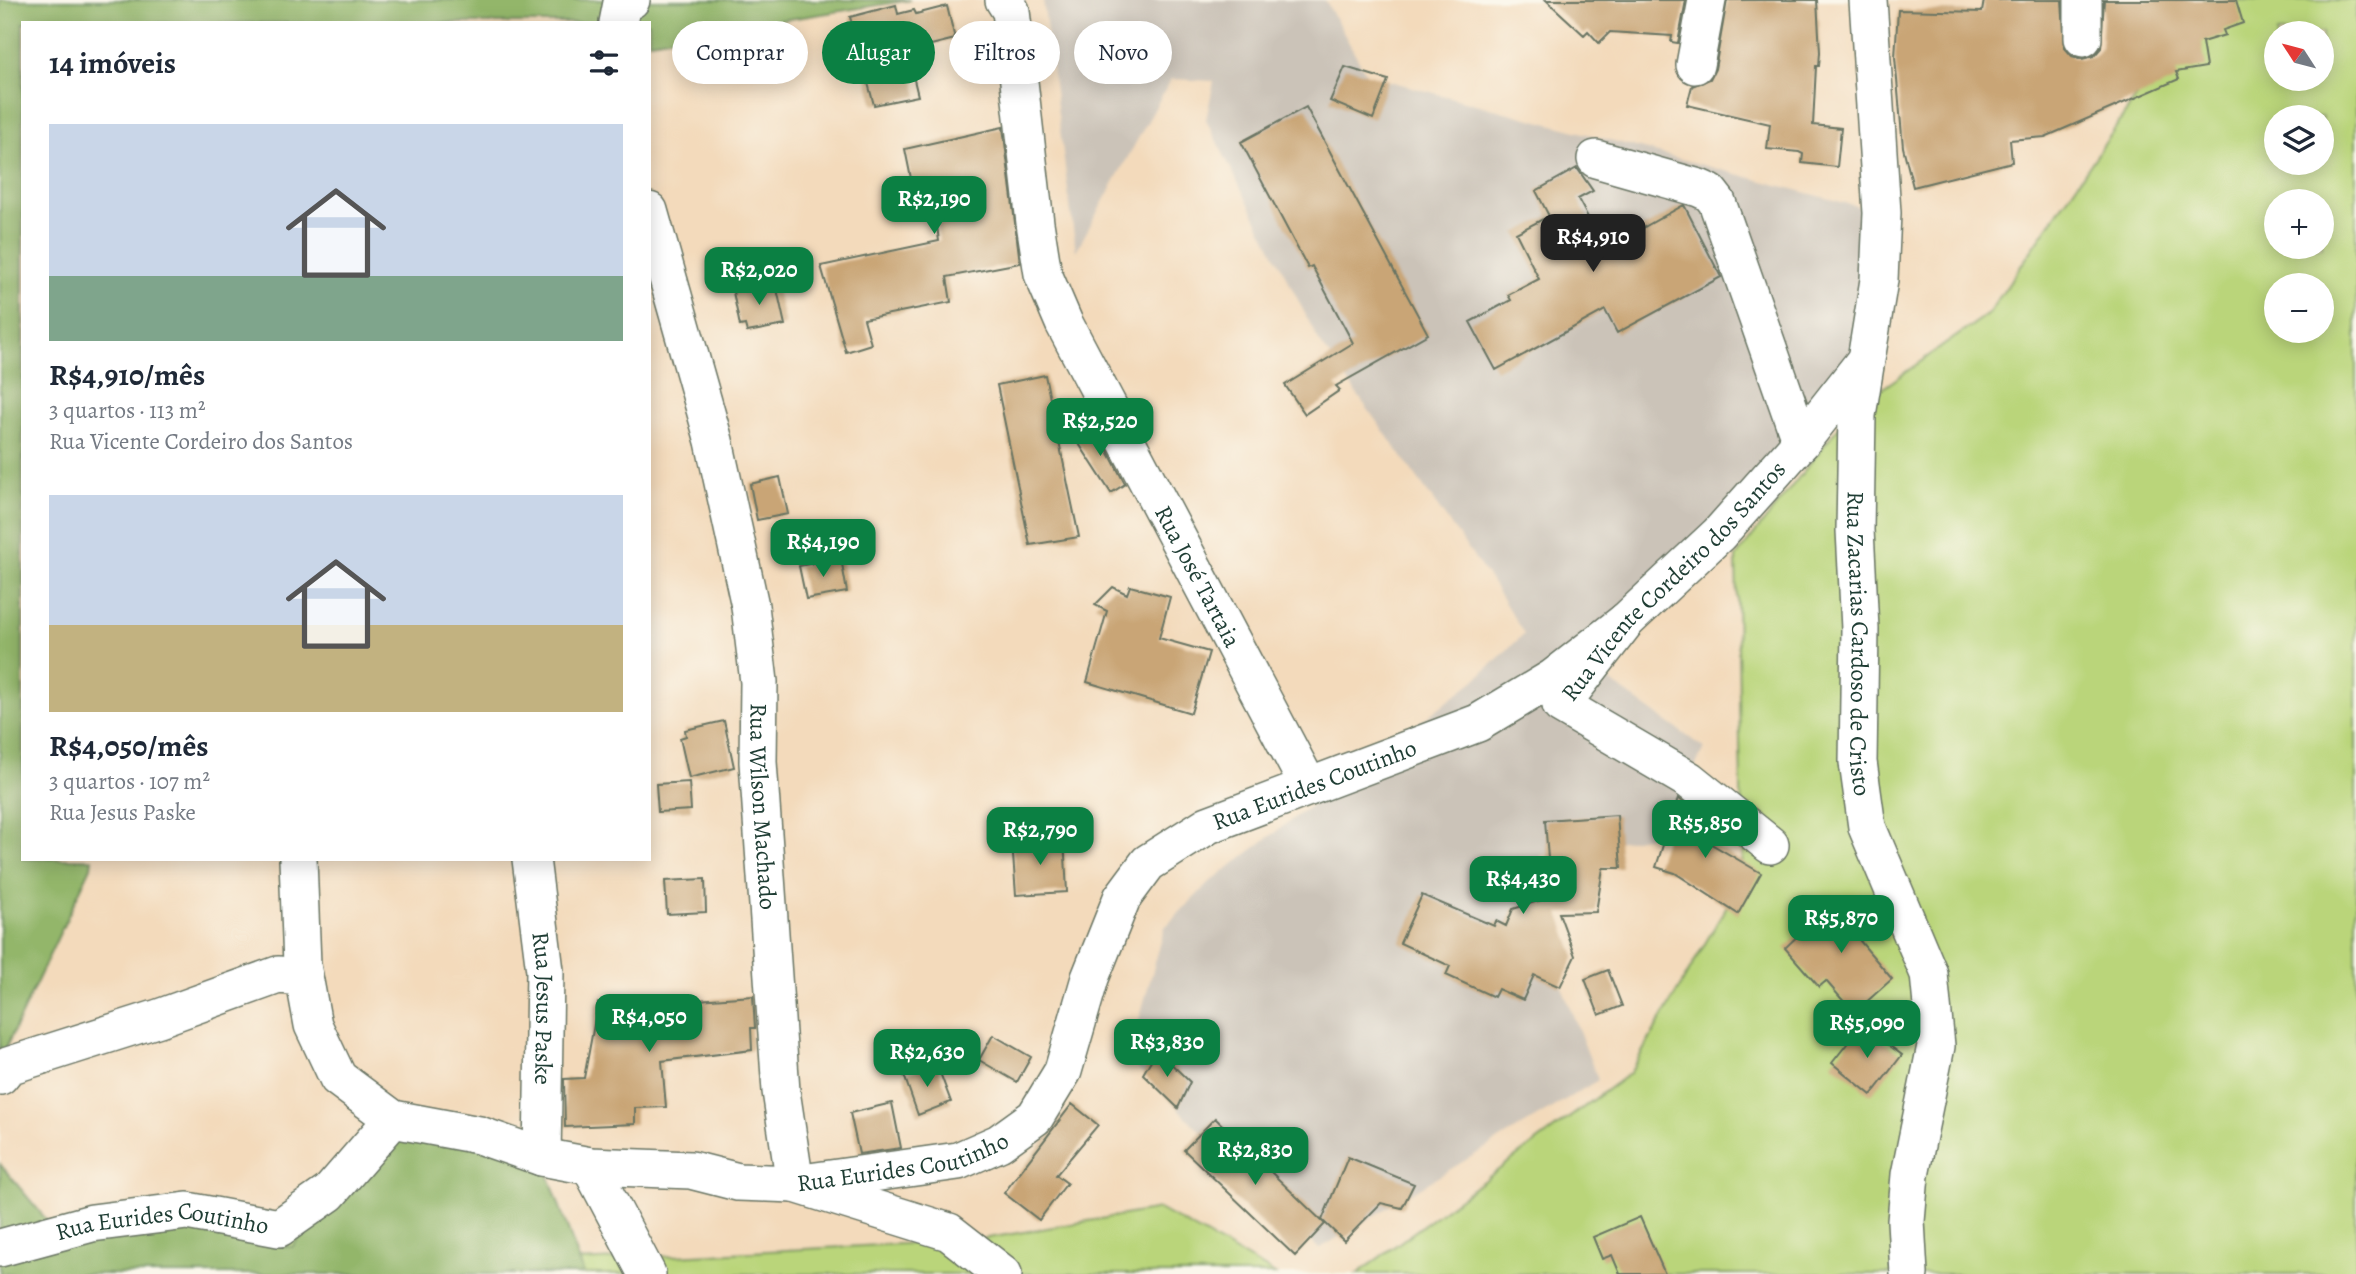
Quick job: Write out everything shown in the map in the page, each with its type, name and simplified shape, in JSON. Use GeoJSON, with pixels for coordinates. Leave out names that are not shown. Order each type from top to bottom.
{"type":"FeatureCollection","features":[{"type":"Feature","properties":{"kind":"street","name":"Rua José Tartaia"},"geometry":{"type":"LineString","coordinates":[[1004,0],[1012,11],[1043,274],[1064,323],[1309,787]]}},
{"type":"Feature","properties":{"kind":"street"},"geometry":{"type":"LineString","coordinates":[[1695,65],[1707,0]]}},
{"type":"Feature","properties":{"kind":"street","name":"Rua Zacarias Cardoso de Cristo"},"geometry":{"type":"LineString","coordinates":[[1868,0],[1882,213],[1879,280],[1857,415],[1856,530],[1860,629],[1858,762],[1867,827],[1929,974],[1936,1046],[1910,1175],[1906,1221],[1909,1274]]}},
{"type":"Feature","properties":{"kind":"street"},"geometry":{"type":"LineString","coordinates":[[2083,0],[2083,38]]}},
{"type":"Feature","properties":{"kind":"street"},"geometry":{"type":"LineString","coordinates":[[1596,159],[1699,188],[1710,193],[1717,202],[1801,442]]}},
{"type":"Feature","properties":{"kind":"street","name":"Rua Wilson Machado"},"geometry":{"type":"LineString","coordinates":[[651,218],[714,441],[750,606],[759,682],[758,762],[780,1091],[794,1184]]}},
{"type":"Feature","properties":{"kind":"street","name":"Rua Vicente Cordeiro dos Santos"},"geometry":{"type":"LineString","coordinates":[[1770,845],[1689,780],[1561,705],[1626,621],[1719,534],[1801,442],[1864,361]]}},
{"type":"Feature","properties":{"kind":"street","name":"Rua Eurides Coutinho"},"geometry":{"type":"LineString","coordinates":[[0,1248],[92,1223],[187,1211],[279,1228],[329,1193],[393,1119],[479,1135],[542,1157],[590,1166],[691,1170],[738,1182],[794,1184],[958,1161],[999,1143],[1035,1117],[1063,1071],[1090,978],[1122,898],[1148,863],[1208,825],[1478,723],[1553,678],[1626,621]]}},
{"type":"Feature","properties":{"kind":"street"},"geometry":{"type":"LineString","coordinates":[[298,861],[304,978],[313,1025],[338,1078],[393,1119]]}},
{"type":"Feature","properties":{"kind":"street","name":"Rua Jesus Paske"},"geometry":{"type":"LineString","coordinates":[[531,861],[545,971],[542,1157]]}},
{"type":"Feature","properties":{"kind":"street"},"geometry":{"type":"LineString","coordinates":[[0,1076],[8,1066],[159,1018],[278,975],[304,978]]}},
{"type":"Feature","properties":{"kind":"street"},"geometry":{"type":"LineString","coordinates":[[590,1166],[647,1274]]}},
{"type":"Feature","properties":{"kind":"street"},"geometry":{"type":"LineString","coordinates":[[794,1184],[949,1231],[1003,1274]]}},
{"type":"Feature","properties":{"kind":"shaded area"},"geometry":{"type":"Polygon","coordinates":[[[1043,0],[1325,0],[1367,75],[1882,213],[1864,361],[1578,659],[1704,748],[1663,834],[1541,855],[1547,948],[1598,1080],[1319,1249],[1128,1059],[1165,927],[1210,882],[1474,681],[1524,634],[1491,581],[1319,341],[1206,120],[1214,81],[1172,79],[1172,21],[1074,21],[1074,84],[1168,84],[1076,251],[1054,84],[1060,84],[1060,21],[1046,21],[1043,0]]]}},
{"type":"Feature","properties":{"kind":"green space"},"geometry":{"type":"Polygon","coordinates":[[[0,0],[911,0],[777,21],[672,21],[672,37],[651,41],[651,21],[21,21],[21,861],[92,861],[0,1060],[0,0]]]}},
{"type":"Feature","properties":{"kind":"green space"},"geometry":{"type":"Polygon","coordinates":[[[2203,0],[2356,0],[2356,1274],[1357,1274],[1630,1073],[1743,878],[1736,557],[1852,410],[1988,314],[2203,0]]]}},
{"type":"Feature","properties":{"kind":"green space"},"geometry":{"type":"Polygon","coordinates":[[[393,1119],[542,1157],[584,1274],[0,1274],[0,1164],[50,1224],[256,1223],[256,1242],[292,1247],[393,1119]]]}},
{"type":"Feature","properties":{"kind":"green space"},"geometry":{"type":"Polygon","coordinates":[[[1159,1209],[1275,1274],[255,1274],[256,1223],[503,1265],[976,1240],[1159,1209]]]}},
{"type":"Feature","properties":{"kind":"building"},"geometry":{"type":"Polygon","coordinates":[[[1546,0],[1686,0],[1678,43],[1671,42],[1672,36],[1610,32],[1599,43],[1588,31],[1584,35],[1546,0]]]}},
{"type":"Feature","properties":{"kind":"building"},"geometry":{"type":"Polygon","coordinates":[[[1727,0],[1817,0],[1820,52],[1819,66],[1816,66],[1813,125],[1841,128],[1837,167],[1802,163],[1803,154],[1799,152],[1767,149],[1770,124],[1687,105],[1692,86],[1710,79],[1715,69],[1727,0]]]}},
{"type":"Feature","properties":{"kind":"building"},"geometry":{"type":"Polygon","coordinates":[[[1984,0],[2062,0],[2065,48],[2072,56],[2082,59],[2094,56],[2101,48],[2104,0],[2236,0],[2243,23],[2223,30],[2225,35],[2202,42],[2206,67],[2176,72],[2179,79],[2045,137],[2010,140],[2012,162],[1913,187],[1903,147],[1895,57],[1898,10],[1982,12],[1984,0]]]}},
{"type":"Feature","properties":{"kind":"building"},"geometry":{"type":"Polygon","coordinates":[[[896,5],[898,14],[914,10],[916,14],[947,6],[951,21],[949,40],[935,44],[935,21],[851,21],[850,17],[896,5]]]}},
{"type":"Feature","properties":{"kind":"building"},"geometry":{"type":"Polygon","coordinates":[[[1345,67],[1388,80],[1373,119],[1330,101],[1345,67]]]}},
{"type":"Feature","properties":{"kind":"building"},"geometry":{"type":"Polygon","coordinates":[[[868,84],[915,84],[918,96],[874,105],[868,84]]]}},
{"type":"Feature","properties":{"kind":"building"},"geometry":{"type":"Polygon","coordinates":[[[1306,107],[1428,334],[1336,386],[1340,390],[1305,414],[1285,385],[1353,343],[1312,266],[1308,268],[1241,142],[1306,107]]]}},
{"type":"Feature","properties":{"kind":"building"},"geometry":{"type":"Polygon","coordinates":[[[1003,127],[1020,263],[947,277],[951,302],[864,319],[871,344],[846,352],[821,266],[939,241],[932,189],[914,193],[905,149],[1003,127]]]}},
{"type":"Feature","properties":{"kind":"building"},"geometry":{"type":"Polygon","coordinates":[[[1577,168],[1593,191],[1578,199],[1605,249],[1684,205],[1721,277],[1617,333],[1605,310],[1496,370],[1470,322],[1511,300],[1508,295],[1539,279],[1516,233],[1549,216],[1536,191],[1577,168]]]}},
{"type":"Feature","properties":{"kind":"building"},"geometry":{"type":"Polygon","coordinates":[[[775,280],[785,325],[747,332],[745,325],[740,326],[733,292],[775,280]]]}},
{"type":"Feature","properties":{"kind":"building"},"geometry":{"type":"Polygon","coordinates":[[[1045,375],[1079,537],[1030,545],[997,385],[1045,375]]]}},
{"type":"Feature","properties":{"kind":"building"},"geometry":{"type":"Polygon","coordinates":[[[1094,424],[1125,484],[1111,493],[1074,436],[1094,424]]]}},
{"type":"Feature","properties":{"kind":"building"},"geometry":{"type":"Polygon","coordinates":[[[780,477],[788,514],[757,520],[750,484],[780,477]]]}},
{"type":"Feature","properties":{"kind":"building"},"geometry":{"type":"Polygon","coordinates":[[[841,558],[847,592],[806,599],[799,566],[841,558]]]}},
{"type":"Feature","properties":{"kind":"building"},"geometry":{"type":"Polygon","coordinates":[[[1130,586],[1170,597],[1159,638],[1209,652],[1191,713],[1087,682],[1107,611],[1095,605],[1113,587],[1127,594],[1130,586]]]}},
{"type":"Feature","properties":{"kind":"building"},"geometry":{"type":"Polygon","coordinates":[[[724,721],[734,767],[689,778],[680,738],[686,736],[685,730],[724,721]]]}},
{"type":"Feature","properties":{"kind":"building"},"geometry":{"type":"Polygon","coordinates":[[[689,782],[691,810],[658,812],[656,784],[689,782]]]}},
{"type":"Feature","properties":{"kind":"building"},"geometry":{"type":"Polygon","coordinates":[[[1678,798],[1713,826],[1708,842],[1761,873],[1738,914],[1675,873],[1656,867],[1678,798]]]}},
{"type":"Feature","properties":{"kind":"building"},"geometry":{"type":"Polygon","coordinates":[[[1617,815],[1621,868],[1603,868],[1596,912],[1559,913],[1575,956],[1560,987],[1534,975],[1523,1000],[1498,989],[1494,997],[1446,975],[1450,966],[1400,943],[1422,895],[1494,926],[1496,921],[1506,926],[1513,909],[1551,897],[1545,820],[1617,815]]]}},
{"type":"Feature","properties":{"kind":"building"},"geometry":{"type":"Polygon","coordinates":[[[1064,838],[1067,892],[1016,895],[1012,842],[1064,838]]]}},
{"type":"Feature","properties":{"kind":"building"},"geometry":{"type":"Polygon","coordinates":[[[705,879],[706,912],[667,914],[665,881],[705,879]]]}},
{"type":"Feature","properties":{"kind":"building"},"geometry":{"type":"Polygon","coordinates":[[[1860,900],[1880,923],[1860,941],[1892,979],[1854,1013],[1826,981],[1819,987],[1785,948],[1831,904],[1842,916],[1860,900]]]}},
{"type":"Feature","properties":{"kind":"building"},"geometry":{"type":"Polygon","coordinates":[[[1608,970],[1622,1006],[1599,1015],[1585,979],[1608,970]]]}},
{"type":"Feature","properties":{"kind":"building"},"geometry":{"type":"Polygon","coordinates":[[[753,996],[755,1028],[751,1028],[752,1050],[662,1061],[666,1107],[635,1108],[635,1124],[565,1127],[564,1079],[584,1078],[598,1003],[629,1005],[630,1001],[684,1012],[683,1001],[753,996]]]}},
{"type":"Feature","properties":{"kind":"building"},"geometry":{"type":"Polygon","coordinates":[[[1862,1025],[1902,1055],[1871,1095],[1832,1063],[1862,1025]]]}},
{"type":"Feature","properties":{"kind":"building"},"geometry":{"type":"Polygon","coordinates":[[[993,1035],[1031,1057],[1017,1082],[979,1060],[993,1035]]]}},
{"type":"Feature","properties":{"kind":"building"},"geometry":{"type":"Polygon","coordinates":[[[1157,1050],[1190,1082],[1178,1108],[1143,1074],[1157,1050]]]}},
{"type":"Feature","properties":{"kind":"building"},"geometry":{"type":"Polygon","coordinates":[[[936,1062],[951,1102],[918,1115],[904,1075],[936,1062]]]}},
{"type":"Feature","properties":{"kind":"building"},"geometry":{"type":"Polygon","coordinates":[[[892,1103],[901,1148],[859,1154],[850,1113],[892,1103]]]}},
{"type":"Feature","properties":{"kind":"building"},"geometry":{"type":"Polygon","coordinates":[[[1072,1104],[1098,1125],[1056,1175],[1067,1183],[1039,1220],[1004,1193],[1072,1104]]]}},
{"type":"Feature","properties":{"kind":"building"},"geometry":{"type":"Polygon","coordinates":[[[1215,1118],[1325,1224],[1295,1256],[1184,1150],[1215,1118]]]}},
{"type":"Feature","properties":{"kind":"building"},"geometry":{"type":"Polygon","coordinates":[[[1348,1157],[1414,1184],[1402,1208],[1381,1203],[1344,1241],[1322,1220],[1348,1157]]]}},
{"type":"Feature","properties":{"kind":"building"},"geometry":{"type":"Polygon","coordinates":[[[1640,1217],[1665,1274],[1620,1274],[1612,1255],[1602,1259],[1593,1237],[1640,1217]]]}}]}
